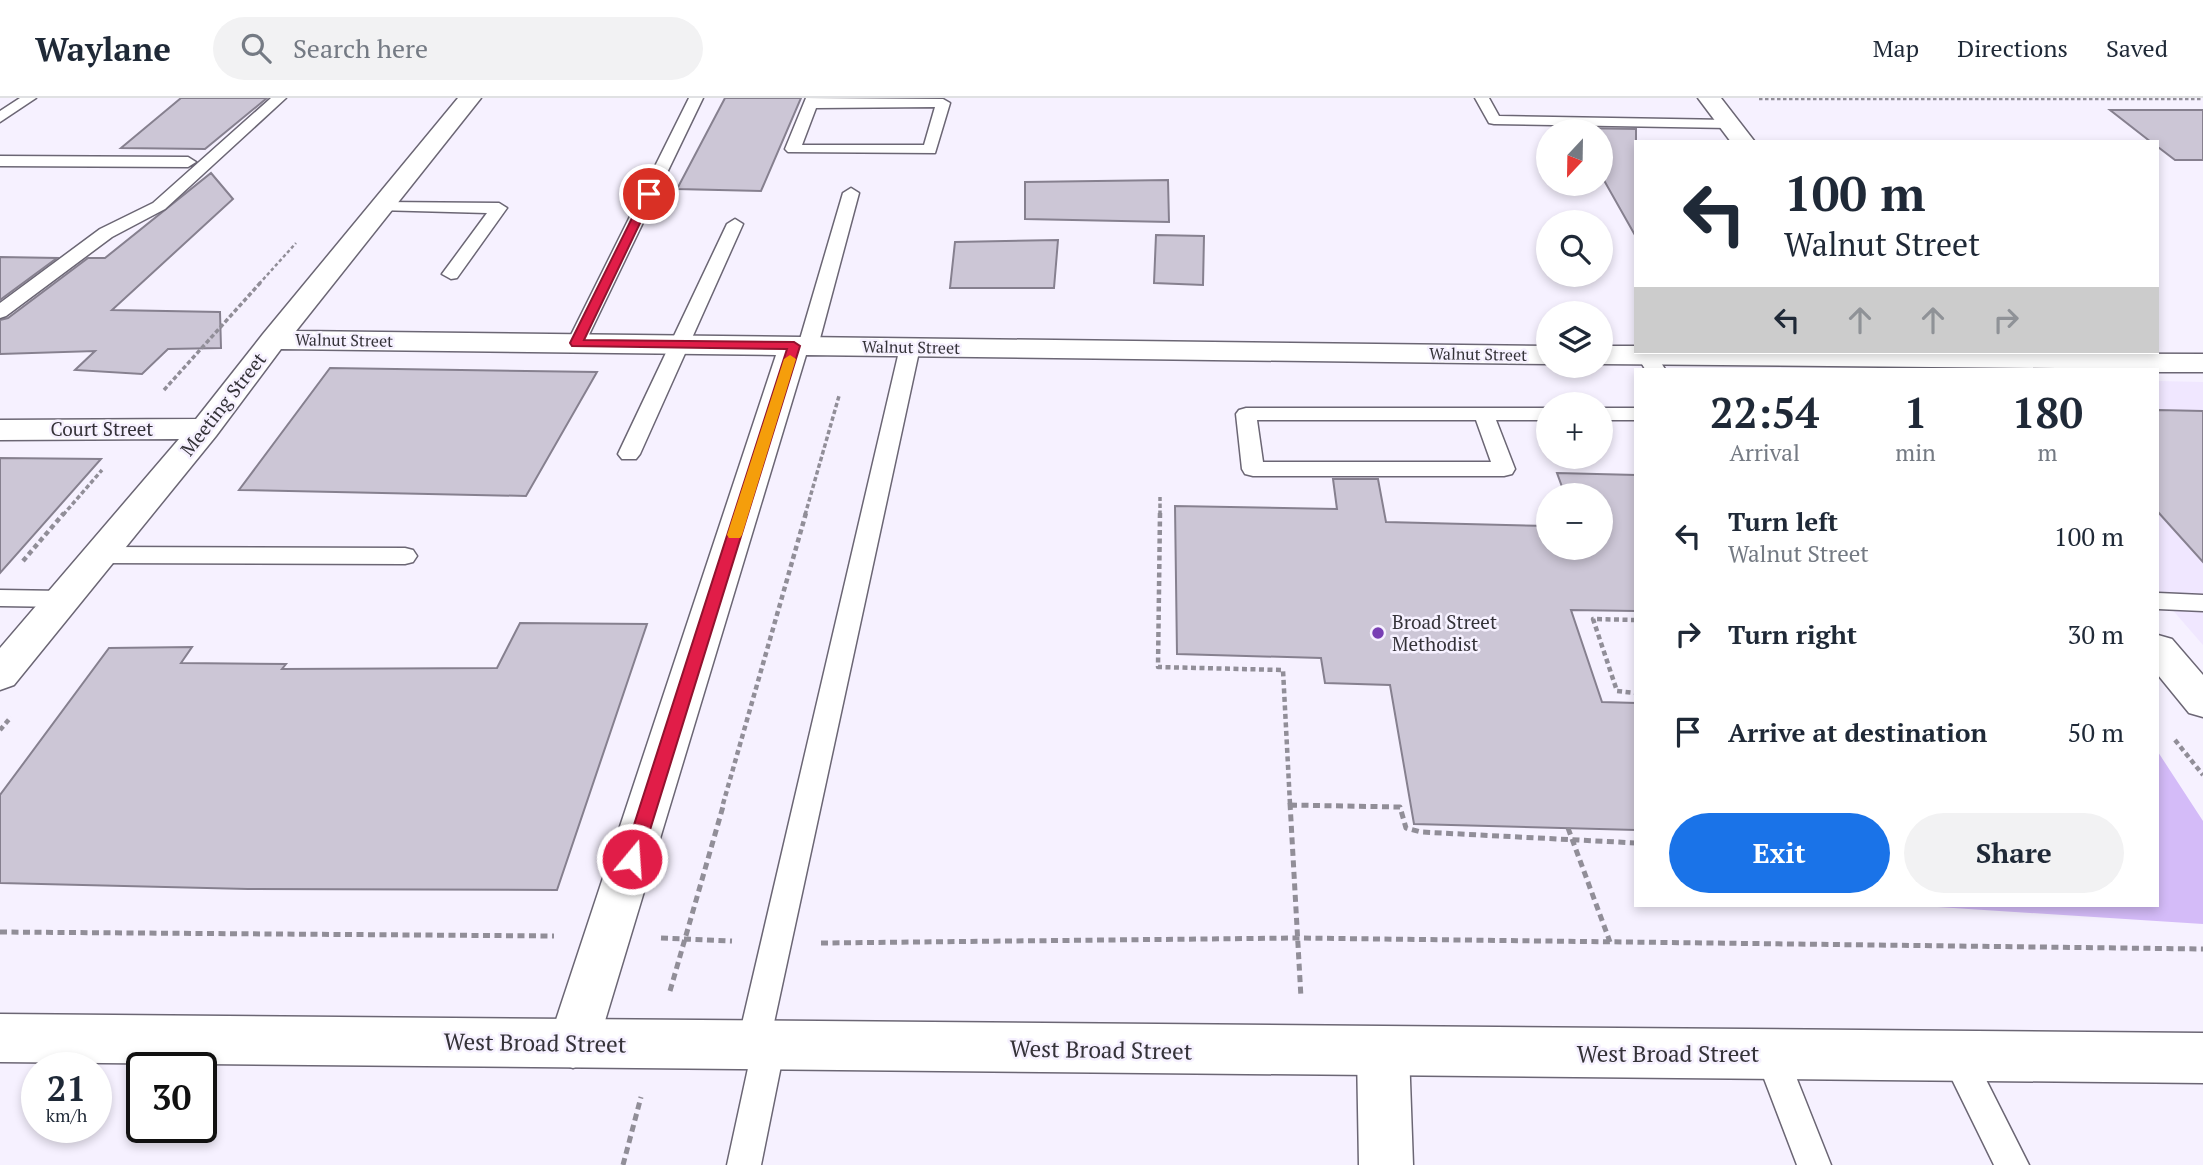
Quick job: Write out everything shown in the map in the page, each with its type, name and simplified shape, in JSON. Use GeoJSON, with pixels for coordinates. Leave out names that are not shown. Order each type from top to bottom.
{"type":"FeatureCollection","features":[{"type":"Feature","properties":{"kind":"street","name":"Meeting Street"},"geometry":{"type":"LineString","coordinates":[[0,675],[205,429],[272,340],[470,98]]}},
{"type":"Feature","properties":{"kind":"street"},"geometry":{"type":"LineString","coordinates":[[1709,98],[1736,133]]}},
{"type":"Feature","properties":{"kind":"street","name":"Walnut Street"},"geometry":{"type":"LineString","coordinates":[[272,340],[1536,355]]}},
{"type":"Feature","properties":{"kind":"street"},"geometry":{"type":"LineString","coordinates":[[573,1044],[801,346]]}},
{"type":"Feature","properties":{"kind":"street"},"geometry":{"type":"LineString","coordinates":[[1613,357],[1651,363],[1911,360],[2203,363]]}},
{"type":"Feature","properties":{"kind":"street","name":"Court Street"},"geometry":{"type":"LineString","coordinates":[[0,430],[205,429]]}},
{"type":"Feature","properties":{"kind":"street"},"geometry":{"type":"LineString","coordinates":[[2159,650],[2203,702]]}},
{"type":"Feature","properties":{"kind":"street","name":"West Broad Street"},"geometry":{"type":"LineString","coordinates":[[0,1038],[1303,1052],[2203,1058]]}},
{"type":"Feature","properties":{"kind":"street"},"geometry":{"type":"LineString","coordinates":[[1383,1052],[1386,1165]]}},
{"type":"Feature","properties":{"kind":"lane"},"geometry":{"type":"LineString","coordinates":[[0,118],[29,98]]}},
{"type":"Feature","properties":{"kind":"lane"},"geometry":{"type":"LineString","coordinates":[[0,312],[106,233],[159,206],[279,98]]}},
{"type":"Feature","properties":{"kind":"lane"},"geometry":{"type":"LineString","coordinates":[[576,343],[696,98]]}},
{"type":"Feature","properties":{"kind":"lane"},"geometry":{"type":"LineString","coordinates":[[1482,98],[1494,120],[1736,133]]}},
{"type":"Feature","properties":{"kind":"lane"},"geometry":{"type":"LineString","coordinates":[[812,101],[943,103],[930,150],[793,149],[812,101]]}},
{"type":"Feature","properties":{"kind":"lane"},"geometry":{"type":"LineString","coordinates":[[0,161],[188,162]]}},
{"type":"Feature","properties":{"kind":"lane"},"geometry":{"type":"LineString","coordinates":[[801,346],[851,193]]}},
{"type":"Feature","properties":{"kind":"lane"},"geometry":{"type":"LineString","coordinates":[[383,207],[499,208],[451,274]]}},
{"type":"Feature","properties":{"kind":"lane"},"geometry":{"type":"LineString","coordinates":[[629,454],[735,224]]}},
{"type":"Feature","properties":{"kind":"lane"},"geometry":{"type":"LineString","coordinates":[[744,1165],[775,943],[910,347]]}},
{"type":"Feature","properties":{"kind":"lane"},"geometry":{"type":"LineString","coordinates":[[1484,414],[1504,469],[1253,469],[1246,414],[1431,414],[1484,414],[1536,414]]}},
{"type":"Feature","properties":{"kind":"lane"},"geometry":{"type":"LineString","coordinates":[[1613,414],[1634,415]]}},
{"type":"Feature","properties":{"kind":"lane"},"geometry":{"type":"LineString","coordinates":[[99,555],[405,556]]}},
{"type":"Feature","properties":{"kind":"lane"},"geometry":{"type":"LineString","coordinates":[[0,598],[64,599]]}},
{"type":"Feature","properties":{"kind":"lane"},"geometry":{"type":"LineString","coordinates":[[2159,601],[2203,603]]}},
{"type":"Feature","properties":{"kind":"lane"},"geometry":{"type":"LineString","coordinates":[[1771,1055],[1814,1165]]}},
{"type":"Feature","properties":{"kind":"lane"},"geometry":{"type":"LineString","coordinates":[[1957,1057],[2012,1165]]}},
{"type":"Feature","properties":{"kind":"path"},"geometry":{"type":"LineString","coordinates":[[1748,99],[2203,99]]}},
{"type":"Feature","properties":{"kind":"path"},"geometry":{"type":"LineString","coordinates":[[158,397],[300,238]]}},
{"type":"Feature","properties":{"kind":"path"},"geometry":{"type":"LineString","coordinates":[[623,1165],[839,396]]}},
{"type":"Feature","properties":{"kind":"path"},"geometry":{"type":"LineString","coordinates":[[17,568],[104,468]]}},
{"type":"Feature","properties":{"kind":"path"},"geometry":{"type":"LineString","coordinates":[[1160,497],[1158,667],[1283,670],[1303,1052]]}},
{"type":"Feature","properties":{"kind":"path"},"geometry":{"type":"LineString","coordinates":[[1634,620],[1593,619],[1617,691],[1634,693]]}},
{"type":"Feature","properties":{"kind":"path"},"geometry":{"type":"LineString","coordinates":[[2173,737],[2203,775]]}},
{"type":"Feature","properties":{"kind":"path"},"geometry":{"type":"LineString","coordinates":[[1290,806],[1400,807],[1406,828],[1421,832],[1571,842],[1634,843]]}},
{"type":"Feature","properties":{"kind":"path"},"geometry":{"type":"LineString","coordinates":[[1568,828],[1571,842],[1611,942]]}},
{"type":"Feature","properties":{"kind":"path"},"geometry":{"type":"LineString","coordinates":[[0,932],[608,937],[775,943],[1297,938],[2203,949]]}},
{"type":"Feature","properties":{"kind":"shaded area"},"geometry":{"type":"Polygon","coordinates":[[[2159,381],[2203,382],[2203,645],[2159,594],[2159,381]]]}},
{"type":"Feature","properties":{"kind":"shaded area"},"geometry":{"type":"Polygon","coordinates":[[[2159,754],[2203,821],[2203,924],[1938,907],[2159,907],[2159,754]]]}},
{"type":"Feature","properties":{"kind":"building"},"geometry":{"type":"Polygon","coordinates":[[[181,98],[267,98],[205,149],[121,148],[181,98]]]}},
{"type":"Feature","properties":{"kind":"building"},"geometry":{"type":"Polygon","coordinates":[[[725,98],[801,98],[761,191],[677,189],[725,98]]]}},
{"type":"Feature","properties":{"kind":"building"},"geometry":{"type":"Polygon","coordinates":[[[2110,110],[2203,110],[2203,160],[2175,160],[2159,148],[2159,140],[2148,140],[2110,110]]]}},
{"type":"Feature","properties":{"kind":"building"},"geometry":{"type":"Polygon","coordinates":[[[1614,129],[1636,129],[1634,233],[1613,196],[1614,129]]]}},
{"type":"Feature","properties":{"kind":"building"},"geometry":{"type":"Polygon","coordinates":[[[211,173],[233,199],[112,310],[220,312],[221,348],[168,349],[142,374],[75,370],[95,351],[0,354],[0,320],[8,318],[88,258],[105,258],[211,173]]]}},
{"type":"Feature","properties":{"kind":"building"},"geometry":{"type":"Polygon","coordinates":[[[1168,180],[1169,222],[1025,219],[1025,182],[1168,180]]]}},
{"type":"Feature","properties":{"kind":"building"},"geometry":{"type":"Polygon","coordinates":[[[1156,235],[1204,236],[1203,285],[1154,283],[1156,235]]]}},
{"type":"Feature","properties":{"kind":"building"},"geometry":{"type":"Polygon","coordinates":[[[1058,240],[1054,288],[950,288],[955,242],[1058,240]]]}},
{"type":"Feature","properties":{"kind":"building"},"geometry":{"type":"Polygon","coordinates":[[[0,257],[57,258],[0,300],[0,257]]]}},
{"type":"Feature","properties":{"kind":"building"},"geometry":{"type":"Polygon","coordinates":[[[330,368],[597,372],[526,496],[239,490],[330,368]]]}},
{"type":"Feature","properties":{"kind":"building"},"geometry":{"type":"Polygon","coordinates":[[[2159,410],[2203,411],[2203,562],[2159,513],[2159,410]]]}},
{"type":"Feature","properties":{"kind":"building"},"geometry":{"type":"Polygon","coordinates":[[[0,458],[101,459],[0,573],[0,458]]]}},
{"type":"Feature","properties":{"kind":"building","name":"Broad Street Methodist"},"geometry":{"type":"Polygon","coordinates":[[[1557,473],[1634,475],[1634,611],[1571,610],[1602,702],[1634,703],[1634,830],[1414,824],[1390,685],[1325,683],[1321,658],[1177,654],[1175,506],[1337,509],[1333,479],[1378,479],[1386,522],[1536,526],[1536,560],[1613,560],[1613,483],[1561,483],[1557,473]]]}},
{"type":"Feature","properties":{"kind":"building"},"geometry":{"type":"Polygon","coordinates":[[[520,623],[647,624],[557,890],[248,889],[0,883],[0,795],[109,648],[192,647],[181,663],[286,664],[282,669],[497,668],[520,623]]]}},
{"type":"Feature","properties":{"kind":"slow traffic"},"geometry":{"type":"LineString","coordinates":[[734,535],[790,359]]}},
{"type":"Feature","properties":{"kind":"place","name":"Broad Street Methodist"},"geometry":{"type":"Point","coordinates":[1378,633]}},
{"type":"Feature","properties":{"kind":"route"},"geometry":{"type":"LineString","coordinates":[[632,859],[794,346],[576,343],[649,194]]}}]}
